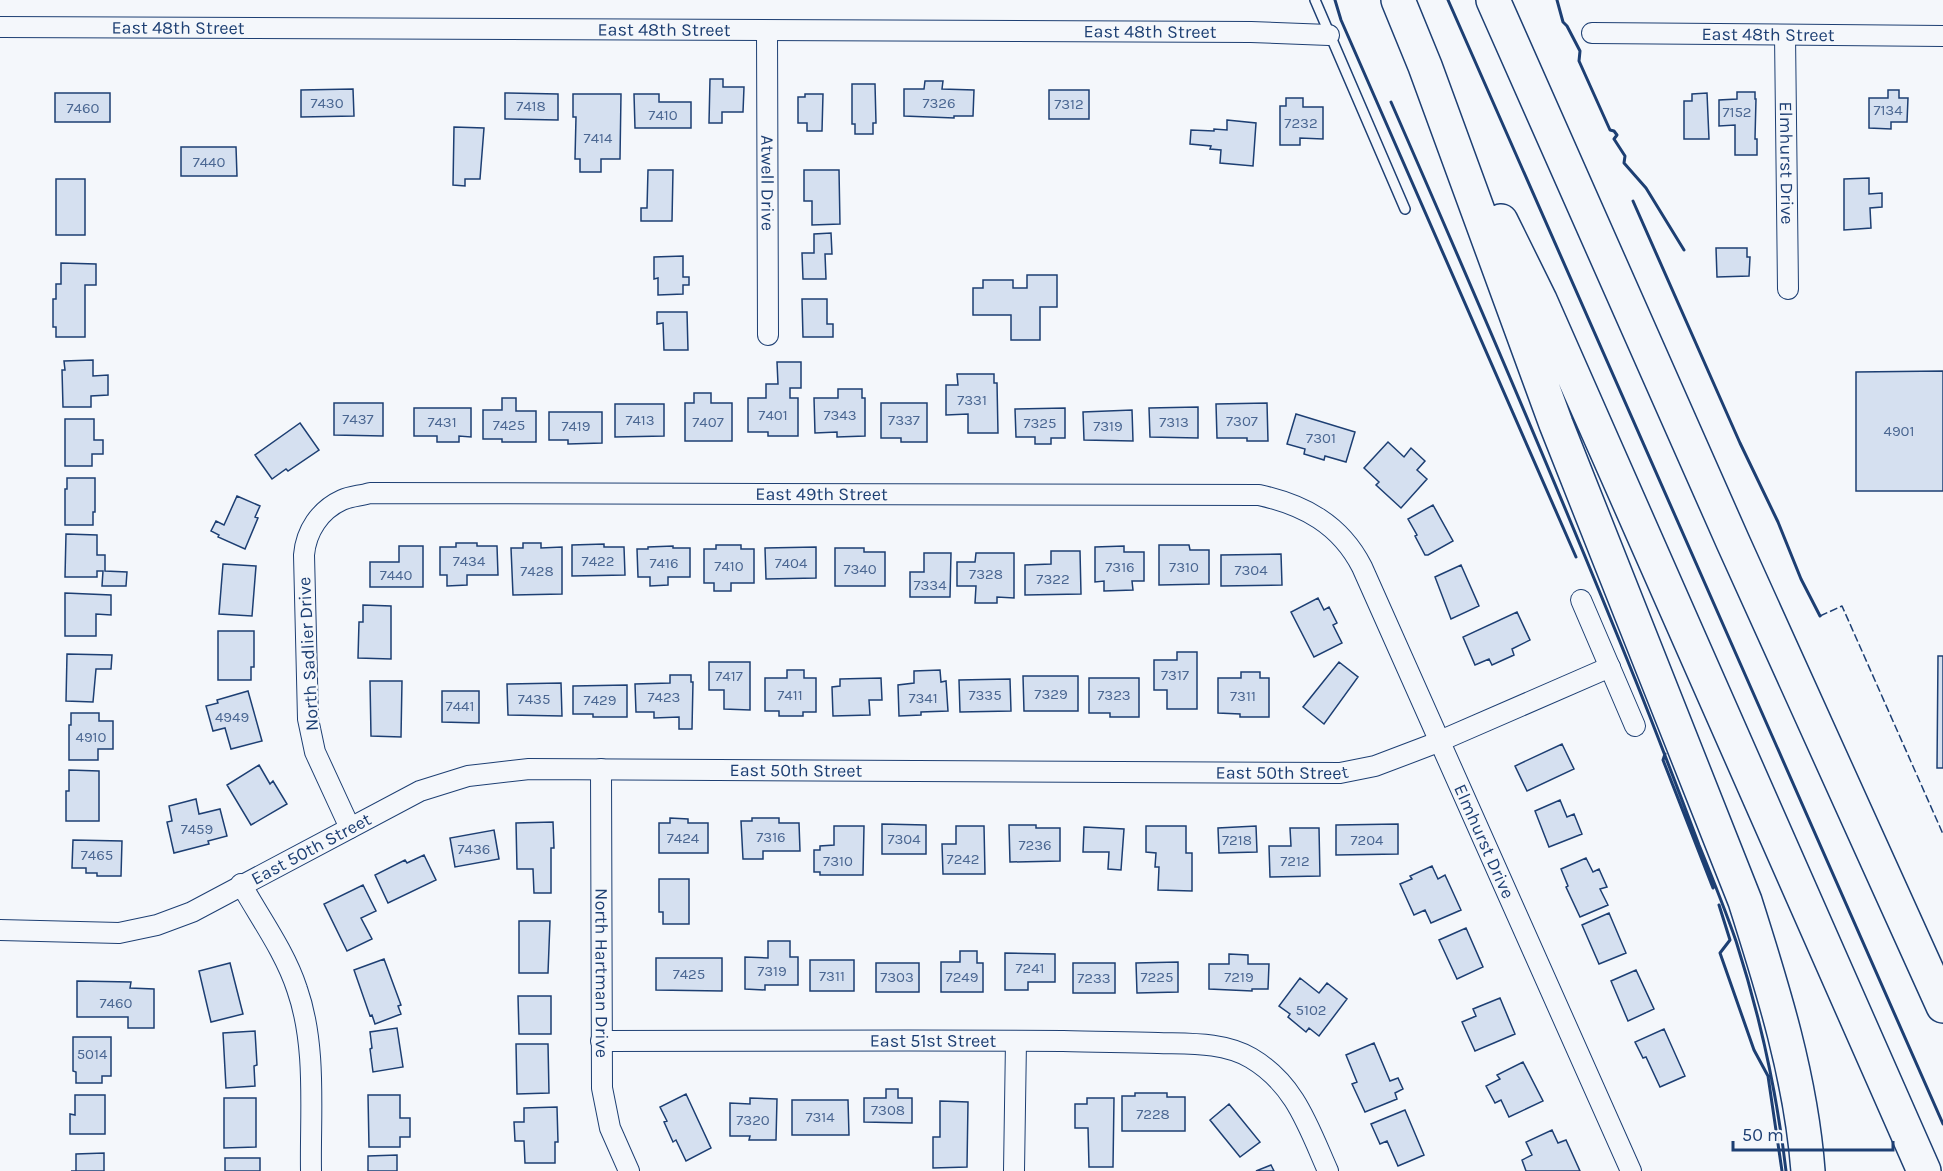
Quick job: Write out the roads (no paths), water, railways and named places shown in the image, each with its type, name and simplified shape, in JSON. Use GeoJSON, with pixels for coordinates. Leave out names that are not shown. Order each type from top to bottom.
{"type":"FeatureCollection","features":[{"type":"Feature","properties":{"kind":"highway"},"geometry":{"type":"LineString","coordinates":[[1398,0],[1425,66],[1556,424],[1745,901],[1769,975],[1788,1049],[1808,1171]]}},
{"type":"Feature","properties":{"kind":"highway"},"geometry":{"type":"LineString","coordinates":[[1493,0],[1732,542],[1943,1006]]}},
{"type":"Feature","properties":{"kind":"highway"},"geometry":{"type":"LineString","coordinates":[[1425,66],[1540,300],[1924,1171]]}},
{"type":"Feature","properties":{"kind":"street","name":"East 48th Street"},"geometry":{"type":"LineString","coordinates":[[0,27],[1251,32],[1329,35]]}},
{"type":"Feature","properties":{"kind":"street","name":"Atwell Drive"},"geometry":{"type":"LineString","coordinates":[[766,31],[768,335]]}},
{"type":"Feature","properties":{"kind":"street","name":"East 48th Street"},"geometry":{"type":"LineString","coordinates":[[1592,33],[1943,36]]}},
{"type":"Feature","properties":{"kind":"street","name":"Elmhurst Drive"},"geometry":{"type":"LineString","coordinates":[[1785,35],[1788,289]]}},
{"type":"Feature","properties":{"kind":"street","name":"East 49th Street"},"geometry":{"type":"LineString","coordinates":[[322,513],[340,501],[370,493],[1235,494],[1259,495],[1282,500],[1321,519]]}},
{"type":"Feature","properties":{"kind":"street","name":"North Sadlier Drive"},"geometry":{"type":"LineString","coordinates":[[322,513],[310,531],[304,555],[307,710],[315,752],[350,828]]}},
{"type":"Feature","properties":{"kind":"street","name":"Elmhurst Drive"},"geometry":{"type":"LineString","coordinates":[[1321,519],[1341,536],[1362,567],[1631,1171]]}},
{"type":"Feature","properties":{"kind":"street"},"geometry":{"type":"LineString","coordinates":[[1581,600],[1635,726]]}},
{"type":"Feature","properties":{"kind":"street","name":"East 50th Street"},"geometry":{"type":"LineString","coordinates":[[0,930],[119,933],[175,919],[420,791],[468,776],[529,769],[1340,772],[1375,766],[1440,741],[1610,667]]}},
{"type":"Feature","properties":{"kind":"street","name":"North Hartman Drive"},"geometry":{"type":"LineString","coordinates":[[601,769],[602,1088],[613,1138],[629,1171]]}},
{"type":"Feature","properties":{"kind":"street"},"geometry":{"type":"LineString","coordinates":[[241,884],[290,970],[304,1011],[310,1051],[311,1171]]}},
{"type":"Feature","properties":{"kind":"street","name":"East 51st Street"},"geometry":{"type":"LineString","coordinates":[[601,1041],[1016,1041],[1206,1044],[1236,1051],[1264,1066],[1285,1086],[1297,1102],[1328,1171]]}},
{"type":"Feature","properties":{"kind":"street"},"geometry":{"type":"LineString","coordinates":[[1014,1171],[1016,1041]]}},
{"type":"Feature","properties":{"kind":"lane"},"geometry":{"type":"LineString","coordinates":[[1315,0],[1405,209]]}}]}
